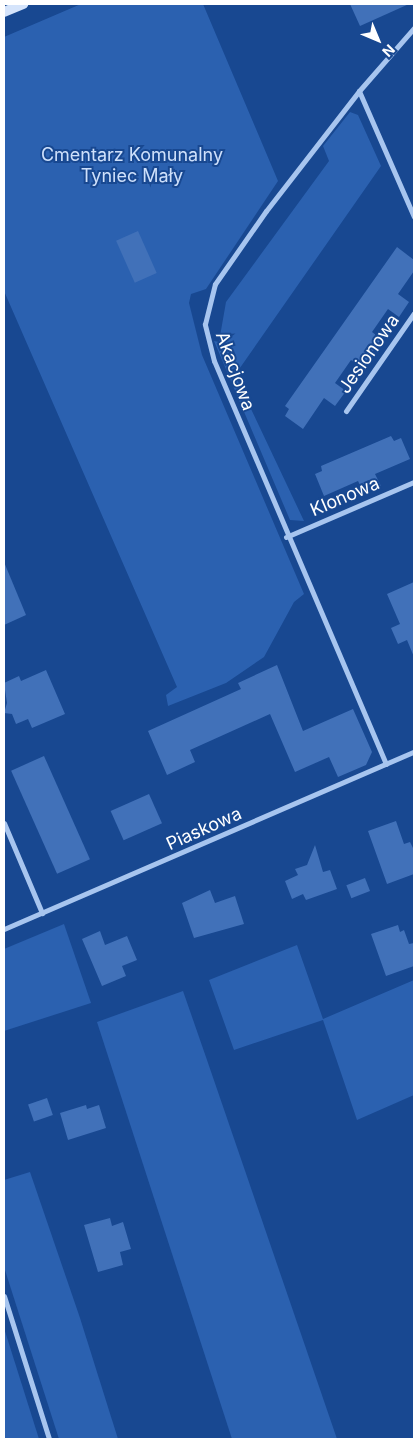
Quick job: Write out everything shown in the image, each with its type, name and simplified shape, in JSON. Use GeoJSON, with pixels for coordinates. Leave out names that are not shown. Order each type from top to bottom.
{"type":"FeatureCollection","features":[{"type":"Feature","properties":{"kind":"street"},"geometry":{"type":"LineString","coordinates":[[4,12],[22,4]]}},
{"type":"Feature","properties":{"kind":"street","name":"Akacjowa"},"geometry":{"type":"LineString","coordinates":[[386,764],[286,536],[207,342],[207,304],[215,284],[266,211],[359,91],[414,28]]}},
{"type":"Feature","properties":{"kind":"street"},"geometry":{"type":"LineString","coordinates":[[359,91],[414,217]]}},
{"type":"Feature","properties":{"kind":"street","name":"Jesionowa"},"geometry":{"type":"LineString","coordinates":[[346,411],[414,313]]}},
{"type":"Feature","properties":{"kind":"street","name":"Klonowa"},"geometry":{"type":"LineString","coordinates":[[286,536],[414,482]]}},
{"type":"Feature","properties":{"kind":"street","name":"Piaskowa"},"geometry":{"type":"LineString","coordinates":[[4,930],[414,752]]}},
{"type":"Feature","properties":{"kind":"street"},"geometry":{"type":"LineString","coordinates":[[4,823],[42,913]]}},
{"type":"Feature","properties":{"kind":"street"},"geometry":{"type":"LineString","coordinates":[[4,1296],[49,1439]]}},
{"type":"Feature","properties":{"kind":"green space","name":"Cmentarz Komunalny Tyniec Mały"},"geometry":{"type":"Polygon","coordinates":[[[81,4],[203,4],[278,181],[206,289],[191,294],[189,303],[202,355],[304,594],[294,602],[264,657],[226,683],[168,706],[166,695],[177,687],[4,291],[4,37],[81,4]]]}},
{"type":"Feature","properties":{"kind":"green space"},"geometry":{"type":"Polygon","coordinates":[[[350,112],[358,115],[381,166],[235,375],[304,521],[290,520],[214,341],[219,342],[226,302],[329,161],[323,146],[350,112]]]}},
{"type":"Feature","properties":{"kind":"green space"},"geometry":{"type":"Polygon","coordinates":[[[64,924],[91,1003],[4,1031],[4,949],[64,924]]]}},
{"type":"Feature","properties":{"kind":"green space"},"geometry":{"type":"Polygon","coordinates":[[[297,945],[323,1019],[414,980],[414,1095],[357,1120],[323,1020],[234,1050],[209,980],[297,945]]]}},
{"type":"Feature","properties":{"kind":"green space"},"geometry":{"type":"Polygon","coordinates":[[[183,991],[337,1439],[232,1439],[97,1022],[183,991]]]}},
{"type":"Feature","properties":{"kind":"green space"},"geometry":{"type":"Polygon","coordinates":[[[30,1172],[80,1318],[118,1439],[59,1439],[4,1267],[4,1180],[30,1172]]]}},
{"type":"Feature","properties":{"kind":"green space"},"geometry":{"type":"Polygon","coordinates":[[[4,1328],[39,1439],[4,1439],[4,1328]]]}},
{"type":"Feature","properties":{"kind":"building"},"geometry":{"type":"Polygon","coordinates":[[[350,4],[409,4],[360,26],[350,4]]]}},
{"type":"Feature","properties":{"kind":"building"},"geometry":{"type":"Polygon","coordinates":[[[138,231],[157,273],[135,283],[116,241],[138,231]]]}},
{"type":"Feature","properties":{"kind":"building"},"geometry":{"type":"Polygon","coordinates":[[[397,247],[414,260],[414,271],[398,294],[409,302],[399,317],[388,309],[372,332],[381,339],[362,368],[351,360],[335,383],[346,391],[335,406],[324,398],[303,429],[285,416],[289,409],[285,406],[397,247]]]}},
{"type":"Feature","properties":{"kind":"building"},"geometry":{"type":"Polygon","coordinates":[[[391,436],[394,441],[401,438],[410,459],[375,474],[381,486],[364,493],[358,481],[324,496],[315,474],[322,471],[321,466],[391,436]]]}},
{"type":"Feature","properties":{"kind":"building"},"geometry":{"type":"Polygon","coordinates":[[[4,562],[26,615],[4,625],[4,562]]]}},
{"type":"Feature","properties":{"kind":"building"},"geometry":{"type":"Polygon","coordinates":[[[414,582],[414,657],[407,640],[398,644],[391,628],[400,624],[387,594],[414,582]]]}},
{"type":"Feature","properties":{"kind":"building"},"geometry":{"type":"Polygon","coordinates":[[[277,665],[303,731],[353,709],[372,752],[366,765],[338,777],[329,757],[295,772],[270,714],[190,750],[195,762],[167,775],[148,731],[241,689],[238,683],[277,665]]]}},
{"type":"Feature","properties":{"kind":"building"},"geometry":{"type":"Polygon","coordinates":[[[46,670],[65,714],[32,728],[28,719],[16,724],[12,714],[4,713],[7,703],[4,683],[19,676],[21,681],[46,670]]]}},
{"type":"Feature","properties":{"kind":"building"},"geometry":{"type":"Polygon","coordinates":[[[44,756],[90,859],[57,874],[11,771],[44,756]]]}},
{"type":"Feature","properties":{"kind":"building"},"geometry":{"type":"Polygon","coordinates":[[[149,794],[162,823],[124,840],[111,811],[149,794]]]}},
{"type":"Feature","properties":{"kind":"building"},"geometry":{"type":"Polygon","coordinates":[[[396,821],[404,844],[410,842],[414,850],[414,874],[387,884],[368,831],[396,821]]]}},
{"type":"Feature","properties":{"kind":"building"},"geometry":{"type":"Polygon","coordinates":[[[315,845],[323,872],[330,870],[337,889],[306,900],[303,894],[292,899],[285,881],[298,875],[295,869],[307,865],[315,845]]]}},
{"type":"Feature","properties":{"kind":"building"},"geometry":{"type":"Polygon","coordinates":[[[365,878],[370,891],[351,898],[346,885],[365,878]]]}},
{"type":"Feature","properties":{"kind":"building"},"geometry":{"type":"Polygon","coordinates":[[[210,890],[215,903],[235,896],[244,924],[194,938],[182,903],[210,890]]]}},
{"type":"Feature","properties":{"kind":"building"},"geometry":{"type":"Polygon","coordinates":[[[398,925],[400,932],[404,930],[409,944],[414,943],[414,966],[386,976],[371,934],[398,925]]]}},
{"type":"Feature","properties":{"kind":"building"},"geometry":{"type":"Polygon","coordinates":[[[100,931],[105,945],[127,936],[137,960],[122,966],[126,976],[102,986],[82,939],[100,931]]]}},
{"type":"Feature","properties":{"kind":"building"},"geometry":{"type":"Polygon","coordinates":[[[47,1098],[53,1115],[34,1122],[28,1105],[47,1098]]]}},
{"type":"Feature","properties":{"kind":"building"},"geometry":{"type":"Polygon","coordinates":[[[86,1105],[87,1109],[99,1105],[106,1128],[68,1140],[60,1113],[86,1105]]]}},
{"type":"Feature","properties":{"kind":"building"},"geometry":{"type":"Polygon","coordinates":[[[110,1218],[112,1226],[123,1222],[131,1249],[120,1252],[123,1265],[98,1272],[84,1225],[110,1218]]]}}]}
